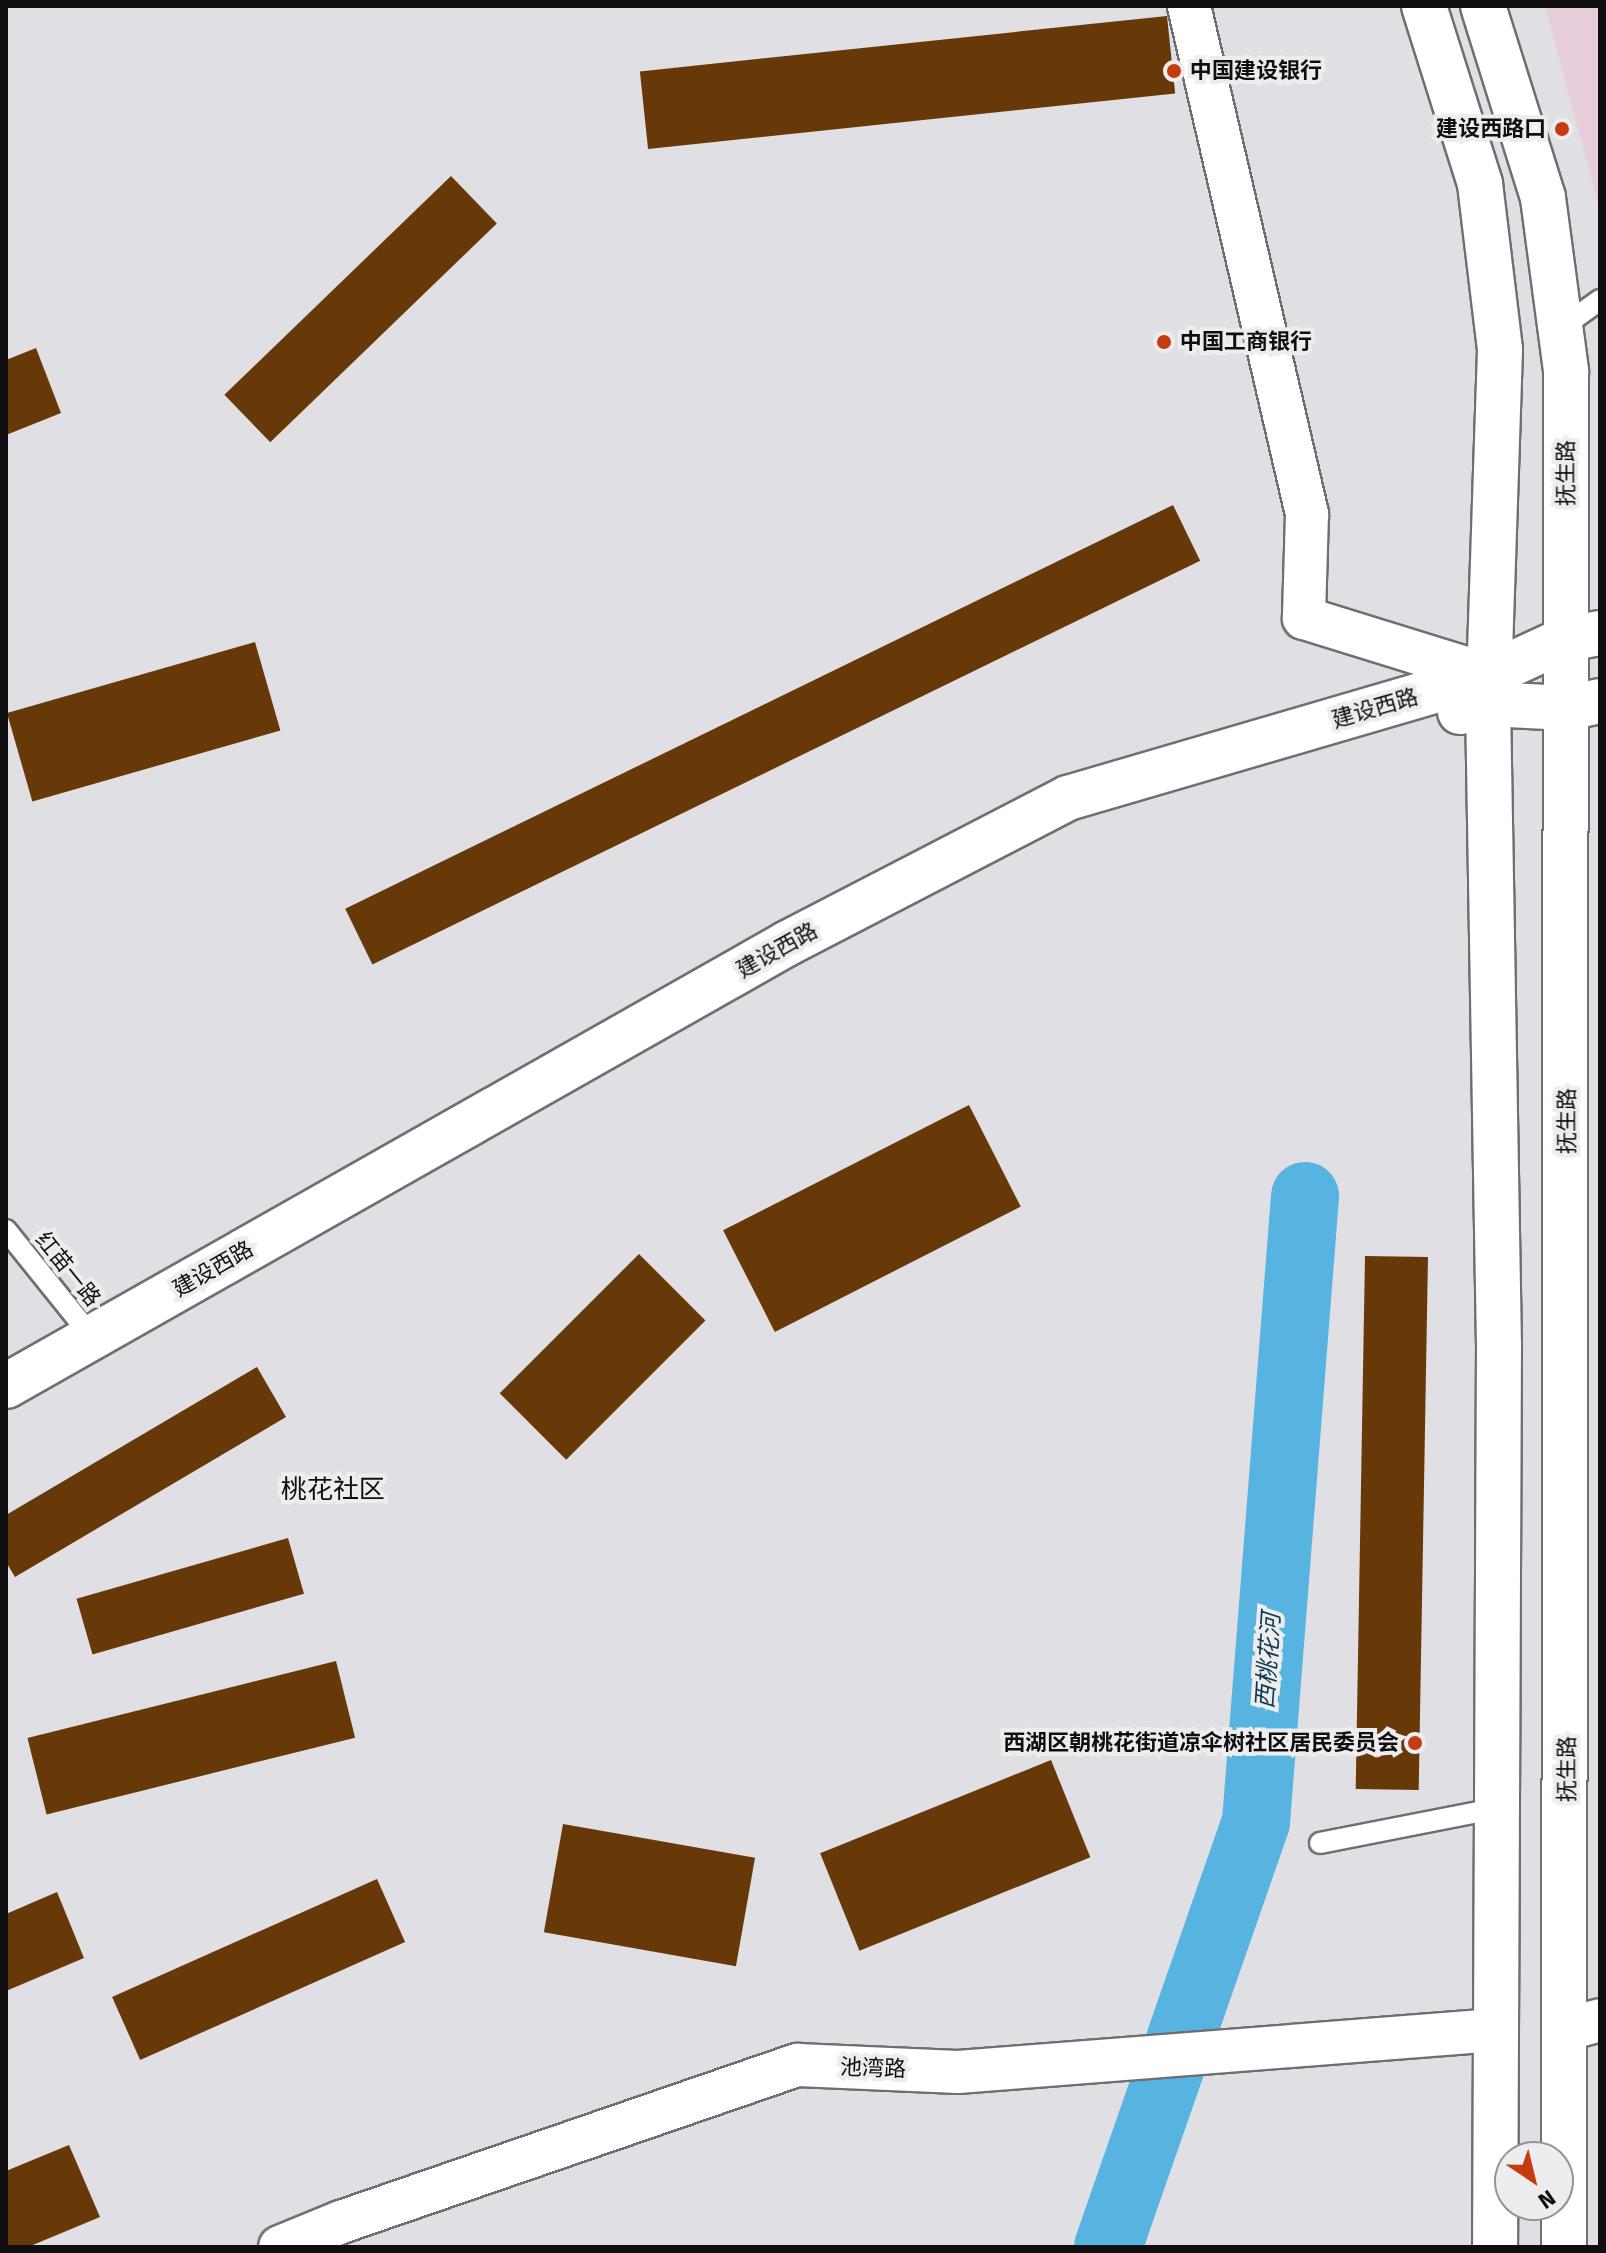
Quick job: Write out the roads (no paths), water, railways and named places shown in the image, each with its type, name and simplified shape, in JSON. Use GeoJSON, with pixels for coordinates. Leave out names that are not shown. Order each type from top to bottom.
{"type":"FeatureCollection","features":[{"type":"Feature","properties":{"kind":"main road"},"geometry":{"type":"LineString","coordinates":[[1424,6],[1480,184],[1500,350],[1488,690],[1499,1344],[1495,2247]]}},
{"type":"Feature","properties":{"kind":"main road","name":"抚生路"},"geometry":{"type":"LineString","coordinates":[[1483,6],[1543,198],[1566,371],[1583,636],[1583,2024],[1564,2247]]}},
{"type":"Feature","properties":{"kind":"main road","name":"建设西路"},"geometry":{"type":"LineString","coordinates":[[6,1410],[801,968],[1078,824],[1488,690],[1583,636]]}},
{"type":"Feature","properties":{"kind":"main road","name":"建设西路"},"geometry":{"type":"LineString","coordinates":[[6,1386],[788,943],[1068,798],[1488,690],[1583,705]]}},
{"type":"Feature","properties":{"kind":"street"},"geometry":{"type":"LineString","coordinates":[[1189,6],[1307,514],[1304,618],[1488,690]]}},
{"type":"Feature","properties":{"kind":"street","name":"池湾路"},"geometry":{"type":"LineString","coordinates":[[280,2247],[340,2235],[798,2065],[958,2072],[1495,2030]]}},
{"type":"Feature","properties":{"kind":"lane"},"geometry":{"type":"LineString","coordinates":[[1561,329],[1600,300]]}},
{"type":"Feature","properties":{"kind":"lane","name":"红苗一路"},"geometry":{"type":"LineString","coordinates":[[6,1230],[92,1337]]}},
{"type":"Feature","properties":{"kind":"lane"},"geometry":{"type":"LineString","coordinates":[[1320,1843],[1498,1808]]}},
{"type":"Feature","properties":{"kind":"waterway","name":"西桃花河"},"geometry":{"type":"LineString","coordinates":[[1108,2247],[1256,1822],[1305,1196]]}},
{"type":"Feature","properties":{"kind":"place","name":"中国建设银行"},"geometry":{"type":"Point","coordinates":[1174,71]}},
{"type":"Feature","properties":{"kind":"place","name":"建设西路口"},"geometry":{"type":"Point","coordinates":[1562,129]}},
{"type":"Feature","properties":{"kind":"place","name":"中国工商银行"},"geometry":{"type":"Point","coordinates":[1164,342]}},
{"type":"Feature","properties":{"kind":"place","name":"西湖区朝桃花街道凉伞树社区居民委员会"},"geometry":{"type":"Point","coordinates":[1415,1743]}},
{"type":"Feature","properties":{"kind":"district","name":"桃花社区"},"geometry":{"type":"Point","coordinates":[333,1490]}}]}
